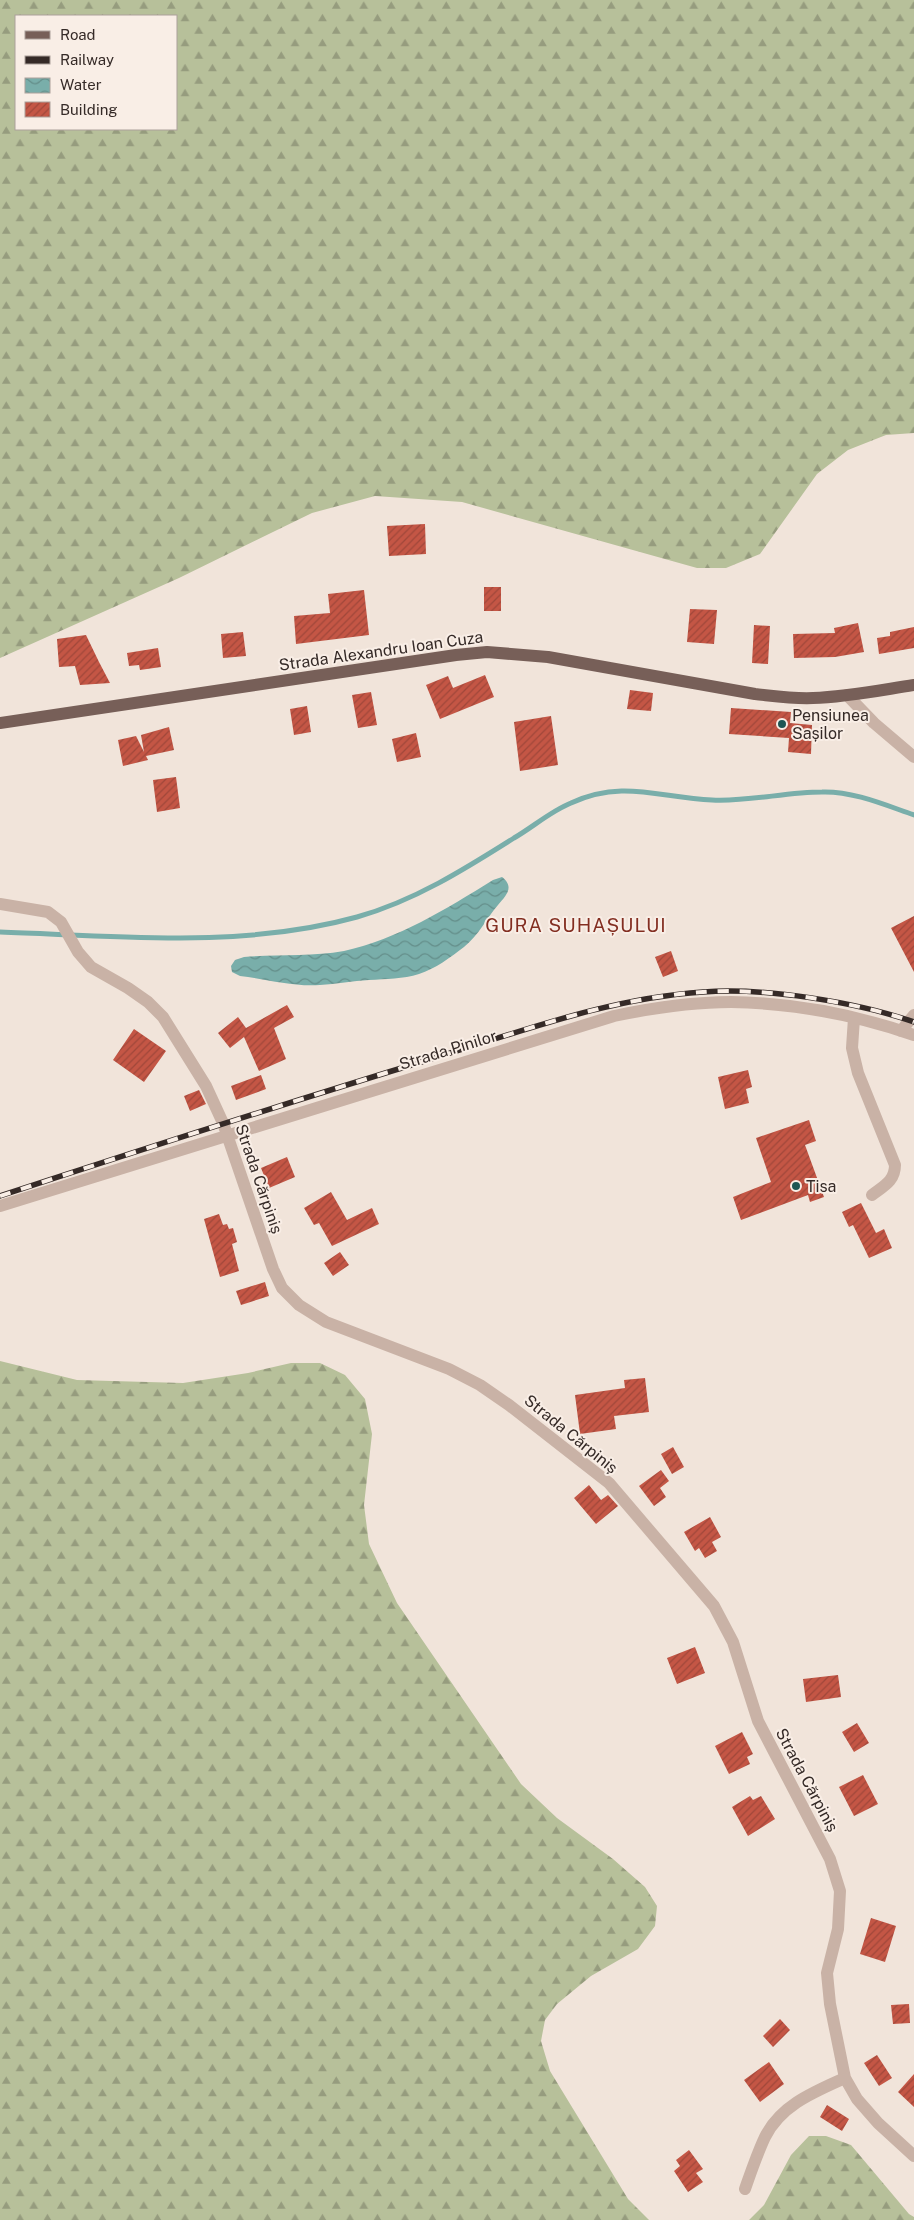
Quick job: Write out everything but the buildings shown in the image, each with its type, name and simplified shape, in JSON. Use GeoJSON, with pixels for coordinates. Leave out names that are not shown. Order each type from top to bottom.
{"type":"FeatureCollection","features":[{"type":"Feature","properties":{"kind":"main road","name":"Strada Alexandru Ioan Cuza"},"geometry":{"type":"LineString","coordinates":[[0,722],[487,652],[548,657],[755,694],[812,698],[914,685]]}},
{"type":"Feature","properties":{"kind":"street"},"geometry":{"type":"LineString","coordinates":[[847,695],[874,723],[914,757]]}},
{"type":"Feature","properties":{"kind":"street","name":"Strada Cărpiniș"},"geometry":{"type":"LineString","coordinates":[[0,904],[48,912],[61,922],[78,952],[91,967],[148,1002],[163,1017],[206,1086],[227,1135],[273,1269],[282,1288],[298,1306],[326,1322],[449,1369],[480,1385],[509,1405],[609,1483],[714,1606],[733,1642],[758,1721],[830,1858],[840,1891],[838,1929],[827,1973],[830,2004],[845,2078],[857,2099],[878,2123],[914,2156]]}},
{"type":"Feature","properties":{"kind":"street","name":"Strada Pinilor"},"geometry":{"type":"LineString","coordinates":[[0,1206],[614,1016],[645,1010],[730,1002],[790,1006],[854,1018],[914,1035]]}},
{"type":"Feature","properties":{"kind":"street"},"geometry":{"type":"LineString","coordinates":[[901,1031],[914,1015]]}},
{"type":"Feature","properties":{"kind":"street"},"geometry":{"type":"LineString","coordinates":[[854,1018],[852,1048],[858,1073],[895,1165],[895,1174],[891,1182],[872,1195]]}},
{"type":"Feature","properties":{"kind":"street"},"geometry":{"type":"LineString","coordinates":[[744,2189],[766,2136],[780,2116],[791,2106],[845,2078]]}},
{"type":"Feature","properties":{"kind":"green space"},"geometry":{"type":"Polygon","coordinates":[[[0,0],[914,0],[914,433],[886,435],[848,450],[817,474],[760,554],[726,568],[697,568],[462,502],[375,496],[312,513],[179,578],[0,658],[0,0]]]}},
{"type":"Feature","properties":{"kind":"green space"},"geometry":{"type":"Polygon","coordinates":[[[0,1361],[77,1380],[183,1383],[248,1373],[291,1363],[320,1363],[345,1375],[365,1399],[372,1434],[364,1505],[369,1544],[397,1603],[521,1784],[557,1818],[613,1859],[645,1887],[657,1906],[655,1926],[638,1949],[591,1976],[557,2004],[545,2020],[541,2041],[550,2071],[628,2199],[649,2220],[0,2220],[0,1361]]]}},
{"type":"Feature","properties":{"kind":"green space"},"geometry":{"type":"Polygon","coordinates":[[[809,2136],[826,2136],[851,2145],[909,2214],[914,2217],[914,2220],[749,2220],[764,2205],[791,2155],[809,2136]]]}},
{"type":"Feature","properties":{"kind":"water"},"geometry":{"type":"Polygon","coordinates":[[[502,877],[508,884],[508,891],[474,937],[448,959],[419,974],[394,979],[310,985],[290,984],[240,976],[232,972],[231,966],[235,960],[244,957],[332,953],[364,946],[421,922],[493,880],[502,877]]]}},
{"type":"Feature","properties":{"kind":"waterway"},"geometry":{"type":"LineString","coordinates":[[0,932],[134,937],[225,937],[313,927],[357,917],[399,902],[438,883],[477,861],[564,806],[590,796],[608,792],[642,792],[712,800],[808,792],[834,792],[869,799],[914,815]]}},
{"type":"Feature","properties":{"kind":"railway"},"geometry":{"type":"LineString","coordinates":[[0,1196],[215,1126],[531,1028],[633,1001],[703,992],[727,991],[781,994],[838,1002],[914,1022]]}},
{"type":"Feature","properties":{"kind":"place","name":"Pensiunea Sașilor"},"geometry":{"type":"Point","coordinates":[782,724]}},
{"type":"Feature","properties":{"kind":"place","name":"Tisa"},"geometry":{"type":"Point","coordinates":[796,1186]}},
{"type":"Feature","properties":{"kind":"district","name":"GURA SUHAȘULUI"},"geometry":{"type":"Point","coordinates":[576,925]}}]}
